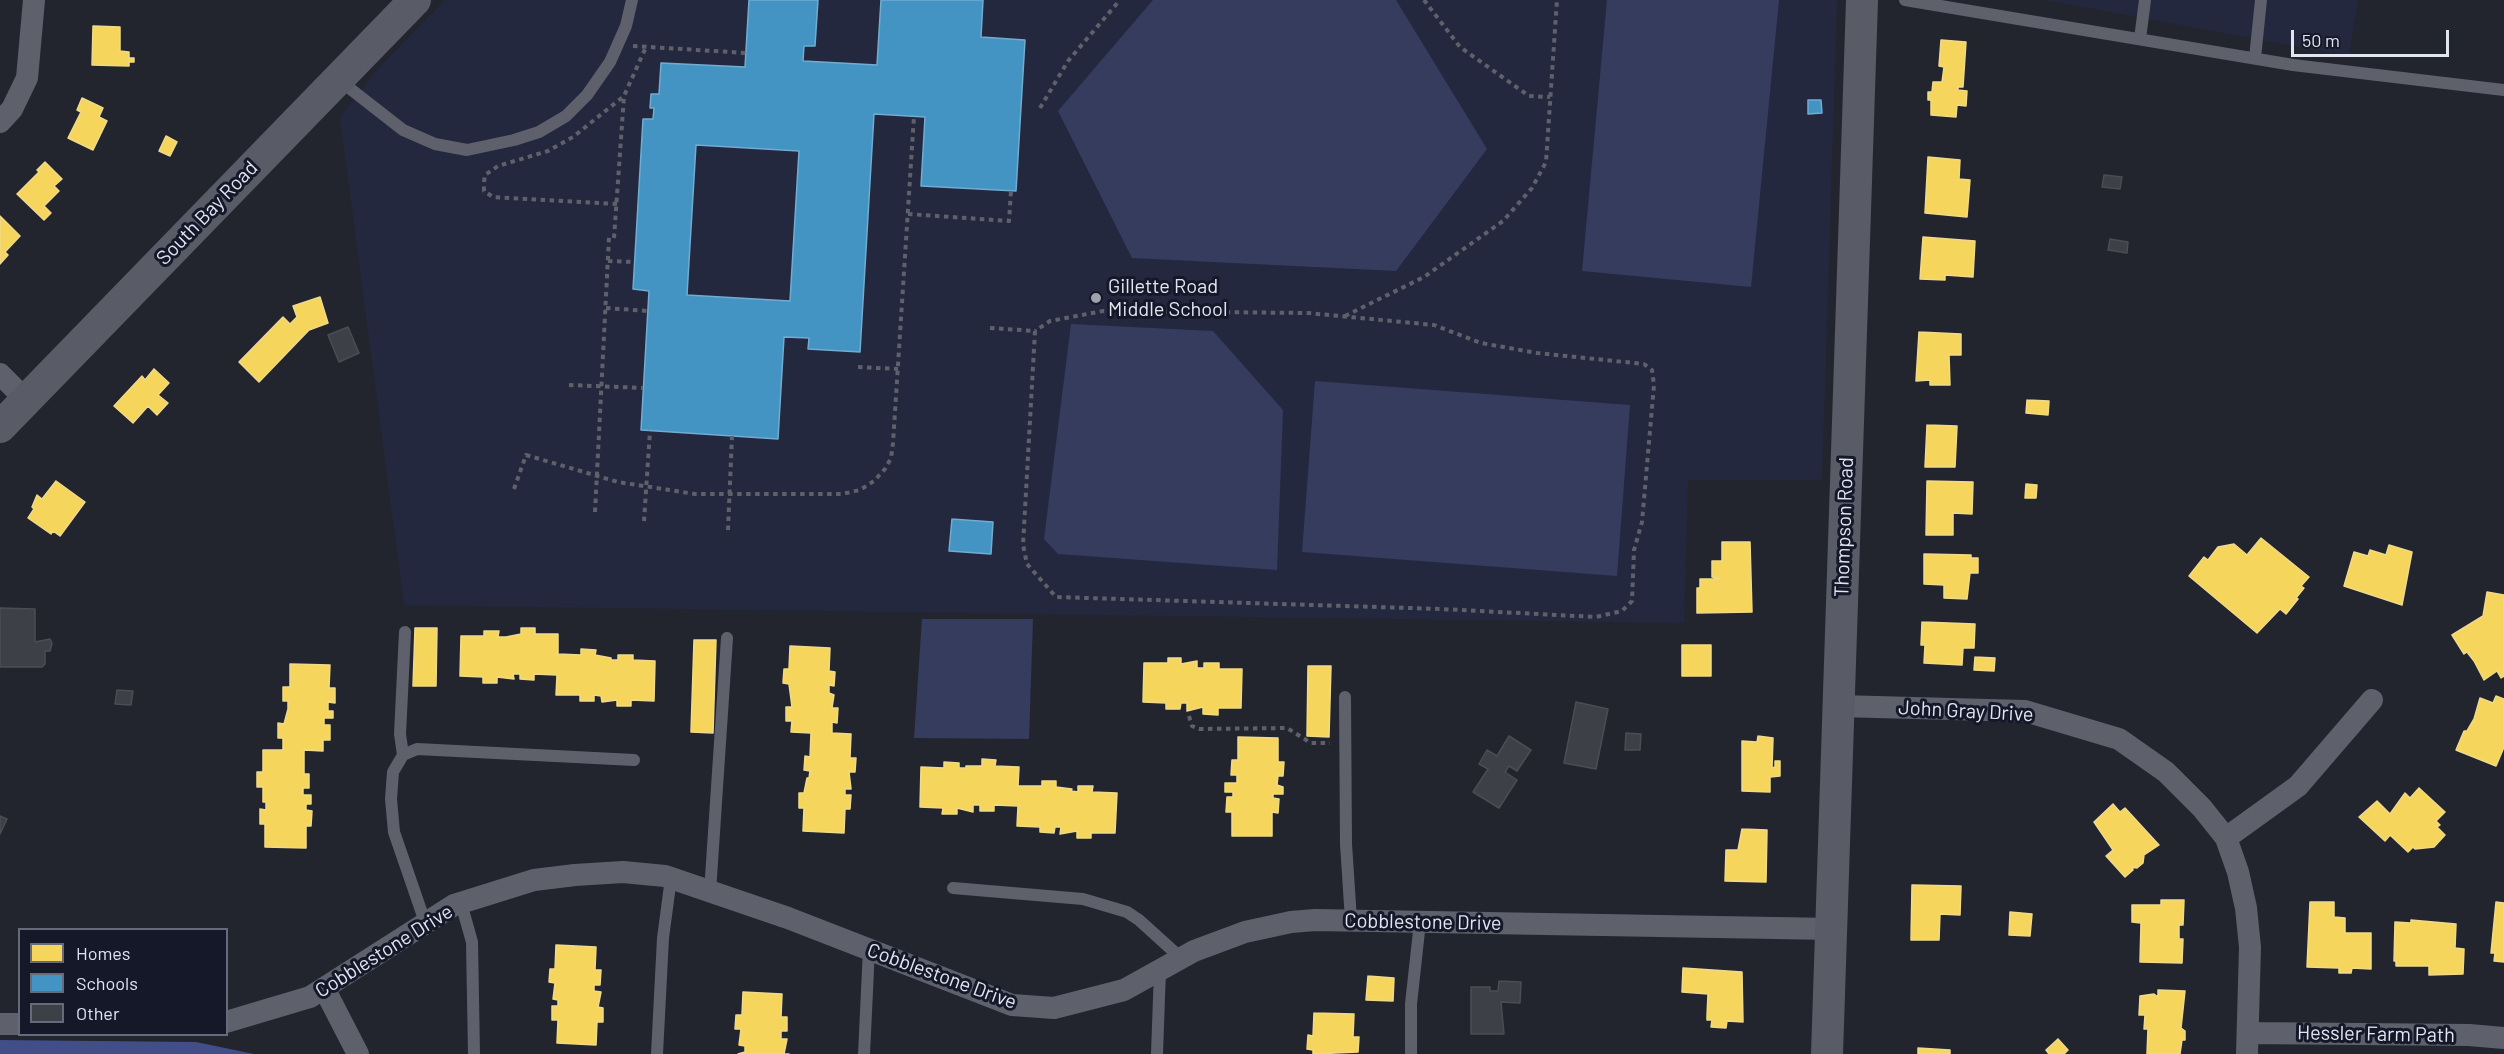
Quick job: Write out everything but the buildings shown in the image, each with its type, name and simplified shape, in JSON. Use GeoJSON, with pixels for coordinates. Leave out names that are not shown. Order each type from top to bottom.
{"type":"FeatureCollection","features":[{"type":"Feature","properties":{"kind":"street"},"geometry":{"type":"LineString","coordinates":[[0,122],[12,109],[27,78],[34,0]]}},
{"type":"Feature","properties":{"kind":"street","name":"South Bay Road"},"geometry":{"type":"LineString","coordinates":[[0,427],[416,0]]}},
{"type":"Feature","properties":{"kind":"street","name":"Thompson Road"},"geometry":{"type":"LineString","coordinates":[[1827,1054],[1862,0]]}},
{"type":"Feature","properties":{"kind":"street"},"geometry":{"type":"LineString","coordinates":[[0,374],[26,400]]}},
{"type":"Feature","properties":{"kind":"street"},"geometry":{"type":"LineString","coordinates":[[2226,838],[2298,786],[2372,700]]}},
{"type":"Feature","properties":{"kind":"street","name":"John Gray Drive"},"geometry":{"type":"LineString","coordinates":[[1839,706],[2025,711],[2119,738],[2166,772],[2202,808],[2226,838],[2246,908],[2250,947],[2247,1043]]}},
{"type":"Feature","properties":{"kind":"street","name":"Cobblestone Drive"},"geometry":{"type":"LineString","coordinates":[[228,1021],[310,997],[425,922],[461,903],[534,880],[575,874],[623,873],[671,878],[1012,1005],[1054,1008],[1124,990],[1181,958],[1245,932],[1291,922],[1351,920],[1832,929]]}},
{"type":"Feature","properties":{"kind":"street"},"geometry":{"type":"LineString","coordinates":[[324,988],[358,1054]]}},
{"type":"Feature","properties":{"kind":"street"},"geometry":{"type":"LineString","coordinates":[[0,1024],[18,1024]]}},
{"type":"Feature","properties":{"kind":"street","name":"Hessler Farm Path"},"geometry":{"type":"LineString","coordinates":[[2247,1043],[2469,1035],[2504,1038]]}},
{"type":"Feature","properties":{"kind":"lane"},"geometry":{"type":"LineString","coordinates":[[338,80],[403,130],[435,144],[467,150],[539,132],[566,116],[587,95],[610,62],[632,0]]}},
{"type":"Feature","properties":{"kind":"lane"},"geometry":{"type":"LineString","coordinates":[[1905,0],[1968,5],[2140,39],[2255,58],[2504,90]]}},
{"type":"Feature","properties":{"kind":"lane"},"geometry":{"type":"LineString","coordinates":[[2140,39],[2145,0]]}},
{"type":"Feature","properties":{"kind":"lane"},"geometry":{"type":"LineString","coordinates":[[2255,58],[2262,0]]}},
{"type":"Feature","properties":{"kind":"lane"},"geometry":{"type":"LineString","coordinates":[[403,755],[400,734],[405,632]]}},
{"type":"Feature","properties":{"kind":"lane"},"geometry":{"type":"LineString","coordinates":[[710,892],[727,638]]}},
{"type":"Feature","properties":{"kind":"lane"},"geometry":{"type":"LineString","coordinates":[[1345,697],[1346,844],[1351,920]]}},
{"type":"Feature","properties":{"kind":"lane"},"geometry":{"type":"LineString","coordinates":[[425,922],[394,832],[391,799],[393,772],[403,755],[417,748],[634,760]]}},
{"type":"Feature","properties":{"kind":"lane"},"geometry":{"type":"LineString","coordinates":[[657,1054],[663,938],[671,878]]}},
{"type":"Feature","properties":{"kind":"lane"},"geometry":{"type":"LineString","coordinates":[[953,888],[1083,899],[1127,912],[1181,958]]}},
{"type":"Feature","properties":{"kind":"lane"},"geometry":{"type":"LineString","coordinates":[[461,903],[472,942],[474,1054]]}},
{"type":"Feature","properties":{"kind":"lane"},"geometry":{"type":"LineString","coordinates":[[1411,1054],[1411,1004],[1420,922]]}},
{"type":"Feature","properties":{"kind":"lane"},"geometry":{"type":"LineString","coordinates":[[864,1054],[868,950]]}},
{"type":"Feature","properties":{"kind":"lane"},"geometry":{"type":"LineString","coordinates":[[1157,1054],[1160,970]]}},
{"type":"Feature","properties":{"kind":"path"},"geometry":{"type":"LineString","coordinates":[[1040,108],[1068,61],[1120,0]]}},
{"type":"Feature","properties":{"kind":"path"},"geometry":{"type":"LineString","coordinates":[[1424,0],[1460,47],[1529,96],[1550,97]]}},
{"type":"Feature","properties":{"kind":"path"},"geometry":{"type":"LineString","coordinates":[[1345,316],[1424,277],[1503,221],[1532,188],[1546,162],[1557,0]]}},
{"type":"Feature","properties":{"kind":"path"},"geometry":{"type":"LineString","coordinates":[[617,45],[746,53]]}},
{"type":"Feature","properties":{"kind":"path"},"geometry":{"type":"LineString","coordinates":[[595,512],[608,261],[617,204],[624,96],[646,47]]}},
{"type":"Feature","properties":{"kind":"path"},"geometry":{"type":"LineString","coordinates":[[617,204],[493,197],[484,191],[483,182],[485,175],[498,166],[548,151],[579,133],[624,96]]}},
{"type":"Feature","properties":{"kind":"path"},"geometry":{"type":"LineString","coordinates":[[514,489],[526,455],[647,488],[730,495],[842,494],[860,490],[874,481],[891,458],[914,116]]}},
{"type":"Feature","properties":{"kind":"path"},"geometry":{"type":"LineString","coordinates":[[908,214],[1009,221],[1011,191]]}},
{"type":"Feature","properties":{"kind":"path"},"geometry":{"type":"LineString","coordinates":[[608,261],[634,262]]}},
{"type":"Feature","properties":{"kind":"path"},"geometry":{"type":"LineString","coordinates":[[606,308],[648,311]]}},
{"type":"Feature","properties":{"kind":"path"},"geometry":{"type":"LineString","coordinates":[[990,328],[1035,331],[1050,321],[1103,311],[1279,312],[1434,325],[1481,343],[1538,353],[1637,363],[1652,370],[1654,385],[1643,511],[1634,550],[1633,594],[1630,607],[1596,617],[1441,609],[1056,597],[1028,564],[1023,545],[1035,331]]}},
{"type":"Feature","properties":{"kind":"path"},"geometry":{"type":"LineString","coordinates":[[858,367],[898,369]]}},
{"type":"Feature","properties":{"kind":"path"},"geometry":{"type":"LineString","coordinates":[[569,385],[643,388]]}},
{"type":"Feature","properties":{"kind":"path"},"geometry":{"type":"LineString","coordinates":[[644,522],[650,431]]}},
{"type":"Feature","properties":{"kind":"path"},"geometry":{"type":"LineString","coordinates":[[728,530],[732,436]]}},
{"type":"Feature","properties":{"kind":"path"},"geometry":{"type":"LineString","coordinates":[[1189,716],[1192,726],[1199,729],[1287,728],[1311,743],[1346,743]]}},
{"type":"Feature","properties":{"kind":"shaded area","name":"Gillette Road Middle School"},"geometry":{"type":"Polygon","coordinates":[[[445,0],[1837,0],[1822,480],[1688,480],[1684,623],[404,605],[340,117],[378,69],[445,0]]]}},
{"type":"Feature","properties":{"kind":"shaded area"},"geometry":{"type":"Polygon","coordinates":[[[1153,0],[1396,0],[1487,149],[1396,271],[1132,258],[1058,111],[1153,0]]]}},
{"type":"Feature","properties":{"kind":"shaded area"},"geometry":{"type":"Polygon","coordinates":[[[1607,0],[1779,0],[1751,287],[1582,271],[1607,0]]]}},
{"type":"Feature","properties":{"kind":"shaded area"},"geometry":{"type":"Polygon","coordinates":[[[2046,0],[2358,0],[2349,56],[2046,0]]]}},
{"type":"Feature","properties":{"kind":"shaded area"},"geometry":{"type":"Polygon","coordinates":[[[1071,324],[1213,331],[1283,410],[1277,570],[1058,554],[1044,539],[1071,324]]]}},
{"type":"Feature","properties":{"kind":"shaded area"},"geometry":{"type":"Polygon","coordinates":[[[1315,381],[1630,405],[1617,576],[1302,552],[1315,381]]]}},
{"type":"Feature","properties":{"kind":"shaded area"},"geometry":{"type":"Polygon","coordinates":[[[922,619],[1033,619],[1029,739],[914,738],[922,619]]]}},
{"type":"Feature","properties":{"kind":"shaded area"},"geometry":{"type":"Polygon","coordinates":[[[0,1040],[196,1042],[254,1054],[0,1054],[0,1040]]]}},
{"type":"Feature","properties":{"kind":"place","name":"Gillette Road Middle School"},"geometry":{"type":"Point","coordinates":[1096,298]}}]}
